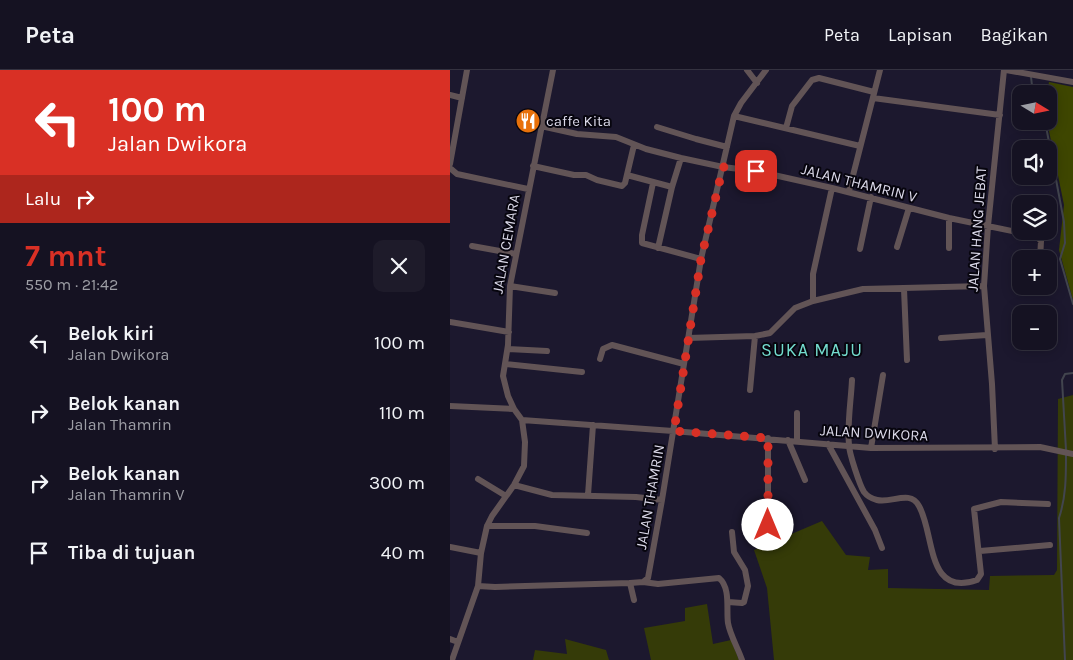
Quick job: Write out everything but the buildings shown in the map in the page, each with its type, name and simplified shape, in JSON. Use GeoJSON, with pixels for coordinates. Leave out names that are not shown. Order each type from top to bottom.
{"type":"FeatureCollection","features":[{"type":"Feature","properties":{"kind":"street"},"geometry":{"type":"LineString","coordinates":[[450,164],[467,70]]}},
{"type":"Feature","properties":{"kind":"street","name":"JALAN CEMARA"},"geometry":{"type":"LineString","coordinates":[[452,660],[478,586],[481,553],[487,526],[524,466],[525,442],[522,420],[514,409],[503,376],[508,349],[510,286],[553,70]]}},
{"type":"Feature","properties":{"kind":"street"},"geometry":{"type":"LineString","coordinates":[[747,70],[757,83]]}},
{"type":"Feature","properties":{"kind":"street","name":"JALAN THAMRIN"},"geometry":{"type":"LineString","coordinates":[[643,582],[648,578],[674,431],[701,259],[734,116],[740,103],[766,70]]}},
{"type":"Feature","properties":{"kind":"street"},"geometry":{"type":"LineString","coordinates":[[848,191],[880,70]]}},
{"type":"Feature","properties":{"kind":"street","name":"JALAN HANG JEBAT"},"geometry":{"type":"LineString","coordinates":[[995,449],[984,286],[988,226],[1005,70],[1073,82]]}},
{"type":"Feature","properties":{"kind":"street"},"geometry":{"type":"LineString","coordinates":[[786,128],[792,106],[812,80],[819,78],[874,95],[1000,116]]}},
{"type":"Feature","properties":{"kind":"street"},"geometry":{"type":"LineString","coordinates":[[450,95],[462,98]]}},
{"type":"Feature","properties":{"kind":"street"},"geometry":{"type":"LineString","coordinates":[[734,116],[860,146]]}},
{"type":"Feature","properties":{"kind":"street","name":"JALAN THAMRIN V"},"geometry":{"type":"LineString","coordinates":[[541,126],[577,134],[616,137],[634,145],[681,158],[723,167],[756,171],[848,191],[949,218],[1036,236],[1041,241],[1040,250]]}},
{"type":"Feature","properties":{"kind":"street"},"geometry":{"type":"LineString","coordinates":[[657,127],[728,147]]}},
{"type":"Feature","properties":{"kind":"street"},"geometry":{"type":"LineString","coordinates":[[533,166],[574,175],[586,175],[597,180],[622,186],[625,183],[634,145]]}},
{"type":"Feature","properties":{"kind":"street"},"geometry":{"type":"LineString","coordinates":[[658,248],[672,187],[681,158]]}},
{"type":"Feature","properties":{"kind":"street"},"geometry":{"type":"LineString","coordinates":[[450,168],[457,174],[528,189]]}},
{"type":"Feature","properties":{"kind":"street"},"geometry":{"type":"LineString","coordinates":[[627,175],[672,187]]}},
{"type":"Feature","properties":{"kind":"street"},"geometry":{"type":"LineString","coordinates":[[653,183],[641,239],[642,243],[701,259]]}},
{"type":"Feature","properties":{"kind":"street"},"geometry":{"type":"LineString","coordinates":[[813,301],[813,274],[832,188]]}},
{"type":"Feature","properties":{"kind":"street"},"geometry":{"type":"LineString","coordinates":[[860,249],[871,197]]}},
{"type":"Feature","properties":{"kind":"street"},"geometry":{"type":"LineString","coordinates":[[897,247],[909,208]]}},
{"type":"Feature","properties":{"kind":"street"},"geometry":{"type":"LineString","coordinates":[[949,218],[949,248]]}},
{"type":"Feature","properties":{"kind":"street"},"geometry":{"type":"LineString","coordinates":[[472,246],[516,254]]}},
{"type":"Feature","properties":{"kind":"street"},"geometry":{"type":"LineString","coordinates":[[510,286],[555,293]]}},
{"type":"Feature","properties":{"kind":"street"},"geometry":{"type":"LineString","coordinates":[[688,338],[755,336],[770,333],[795,308],[813,301],[863,289],[984,286]]}},
{"type":"Feature","properties":{"kind":"street"},"geometry":{"type":"LineString","coordinates":[[904,289],[907,360]]}},
{"type":"Feature","properties":{"kind":"street"},"geometry":{"type":"LineString","coordinates":[[450,322],[509,332]]}},
{"type":"Feature","properties":{"kind":"street"},"geometry":{"type":"LineString","coordinates":[[941,338],[987,335]]}},
{"type":"Feature","properties":{"kind":"street"},"geometry":{"type":"LineString","coordinates":[[750,390],[755,336]]}},
{"type":"Feature","properties":{"kind":"street"},"geometry":{"type":"LineString","coordinates":[[600,359],[603,349],[612,345],[684,364]]}},
{"type":"Feature","properties":{"kind":"street"},"geometry":{"type":"LineString","coordinates":[[508,349],[547,351]]}},
{"type":"Feature","properties":{"kind":"street"},"geometry":{"type":"LineString","coordinates":[[506,364],[582,372]]}},
{"type":"Feature","properties":{"kind":"street"},"geometry":{"type":"LineString","coordinates":[[871,448],[883,375]]}},
{"type":"Feature","properties":{"kind":"street"},"geometry":{"type":"LineString","coordinates":[[852,380],[849,446],[861,485],[868,496],[876,500],[883,501],[904,497],[916,501],[928,532],[934,562],[941,573],[952,582],[966,584],[978,580],[981,574],[974,509],[1000,502],[1048,504]]}},
{"type":"Feature","properties":{"kind":"street"},"geometry":{"type":"LineString","coordinates":[[450,406],[514,409]]}},
{"type":"Feature","properties":{"kind":"street"},"geometry":{"type":"LineString","coordinates":[[796,441],[797,413]]}},
{"type":"Feature","properties":{"kind":"street"},"geometry":{"type":"LineString","coordinates":[[522,420],[674,431]]}},
{"type":"Feature","properties":{"kind":"street"},"geometry":{"type":"LineString","coordinates":[[588,495],[594,425]]}},
{"type":"Feature","properties":{"kind":"street","name":"JALAN DWIKORA"},"geometry":{"type":"LineString","coordinates":[[674,431],[871,448],[1040,448],[1073,454]]}},
{"type":"Feature","properties":{"kind":"street"},"geometry":{"type":"LineString","coordinates":[[768,438],[768,525]]}},
{"type":"Feature","properties":{"kind":"street"},"geometry":{"type":"LineString","coordinates":[[788,440],[805,480]]}},
{"type":"Feature","properties":{"kind":"street"},"geometry":{"type":"LineString","coordinates":[[828,444],[875,530],[882,548]]}},
{"type":"Feature","properties":{"kind":"street"},"geometry":{"type":"LineString","coordinates":[[478,479],[506,496]]}},
{"type":"Feature","properties":{"kind":"street"},"geometry":{"type":"LineString","coordinates":[[514,485],[552,495],[588,495],[662,500]]}},
{"type":"Feature","properties":{"kind":"street"},"geometry":{"type":"LineString","coordinates":[[487,526],[536,526],[587,533]]}},
{"type":"Feature","properties":{"kind":"street"},"geometry":{"type":"LineString","coordinates":[[728,602],[744,602],[748,586],[745,570],[734,552],[732,532]]}},
{"type":"Feature","properties":{"kind":"street"},"geometry":{"type":"LineString","coordinates":[[980,551],[1050,545]]}},
{"type":"Feature","properties":{"kind":"street"},"geometry":{"type":"LineString","coordinates":[[450,548],[481,553]]}},
{"type":"Feature","properties":{"kind":"street"},"geometry":{"type":"LineString","coordinates":[[478,586],[643,582],[658,584],[719,578],[723,581],[728,602],[728,624],[742,660]]}},
{"type":"Feature","properties":{"kind":"street"},"geometry":{"type":"LineString","coordinates":[[630,583],[634,600]]}},
{"type":"Feature","properties":{"kind":"street"},"geometry":{"type":"LineString","coordinates":[[450,639],[458,642]]}},
{"type":"Feature","properties":{"kind":"green space"},"geometry":{"type":"Polygon","coordinates":[[[1049,82],[1073,87],[1073,300],[1059,250],[1064,205],[1057,170],[1057,140],[1051,140],[1049,130],[1058,130],[1058,85],[1048,85],[1049,82]]]}},
{"type":"Feature","properties":{"kind":"green space"},"geometry":{"type":"Polygon","coordinates":[[[1073,395],[1073,660],[774,660],[767,588],[754,550],[822,521],[846,555],[870,557],[868,570],[888,569],[888,588],[989,590],[990,576],[1054,575],[1057,570],[1058,399],[1073,395]]]}},
{"type":"Feature","properties":{"kind":"green space"},"geometry":{"type":"Polygon","coordinates":[[[707,604],[713,644],[731,640],[739,660],[651,660],[644,628],[685,621],[685,608],[707,604]]]}},
{"type":"Feature","properties":{"kind":"green space"},"geometry":{"type":"Polygon","coordinates":[[[565,639],[606,650],[609,660],[533,660],[535,650],[567,654],[565,639]]]}},
{"type":"Feature","properties":{"kind":"waterway"},"geometry":{"type":"LineString","coordinates":[[1031,77],[1032,85]]}},
{"type":"Feature","properties":{"kind":"waterway"},"geometry":{"type":"LineString","coordinates":[[1047,130],[1064,222],[1065,243],[1060,259],[1073,304]]}},
{"type":"Feature","properties":{"kind":"waterway"},"geometry":{"type":"LineString","coordinates":[[1066,450],[1062,380],[1065,374],[1073,373]]}},
{"type":"Feature","properties":{"kind":"waterway"},"geometry":{"type":"LineString","coordinates":[[1065,660],[1059,518],[1066,479],[1066,455]]}},
{"type":"Feature","properties":{"kind":"place","name":"caffe Kita"},"geometry":{"type":"Point","coordinates":[528,121]}},
{"type":"Feature","properties":{"kind":"district","name":"SUKA MAJU"},"geometry":{"type":"Point","coordinates":[812,350]}},
{"type":"Feature","properties":{"kind":"route"},"geometry":{"type":"LineString","coordinates":[[756,171],[723,167],[701,259],[674,431],[768,438],[768,525]]}}]}
